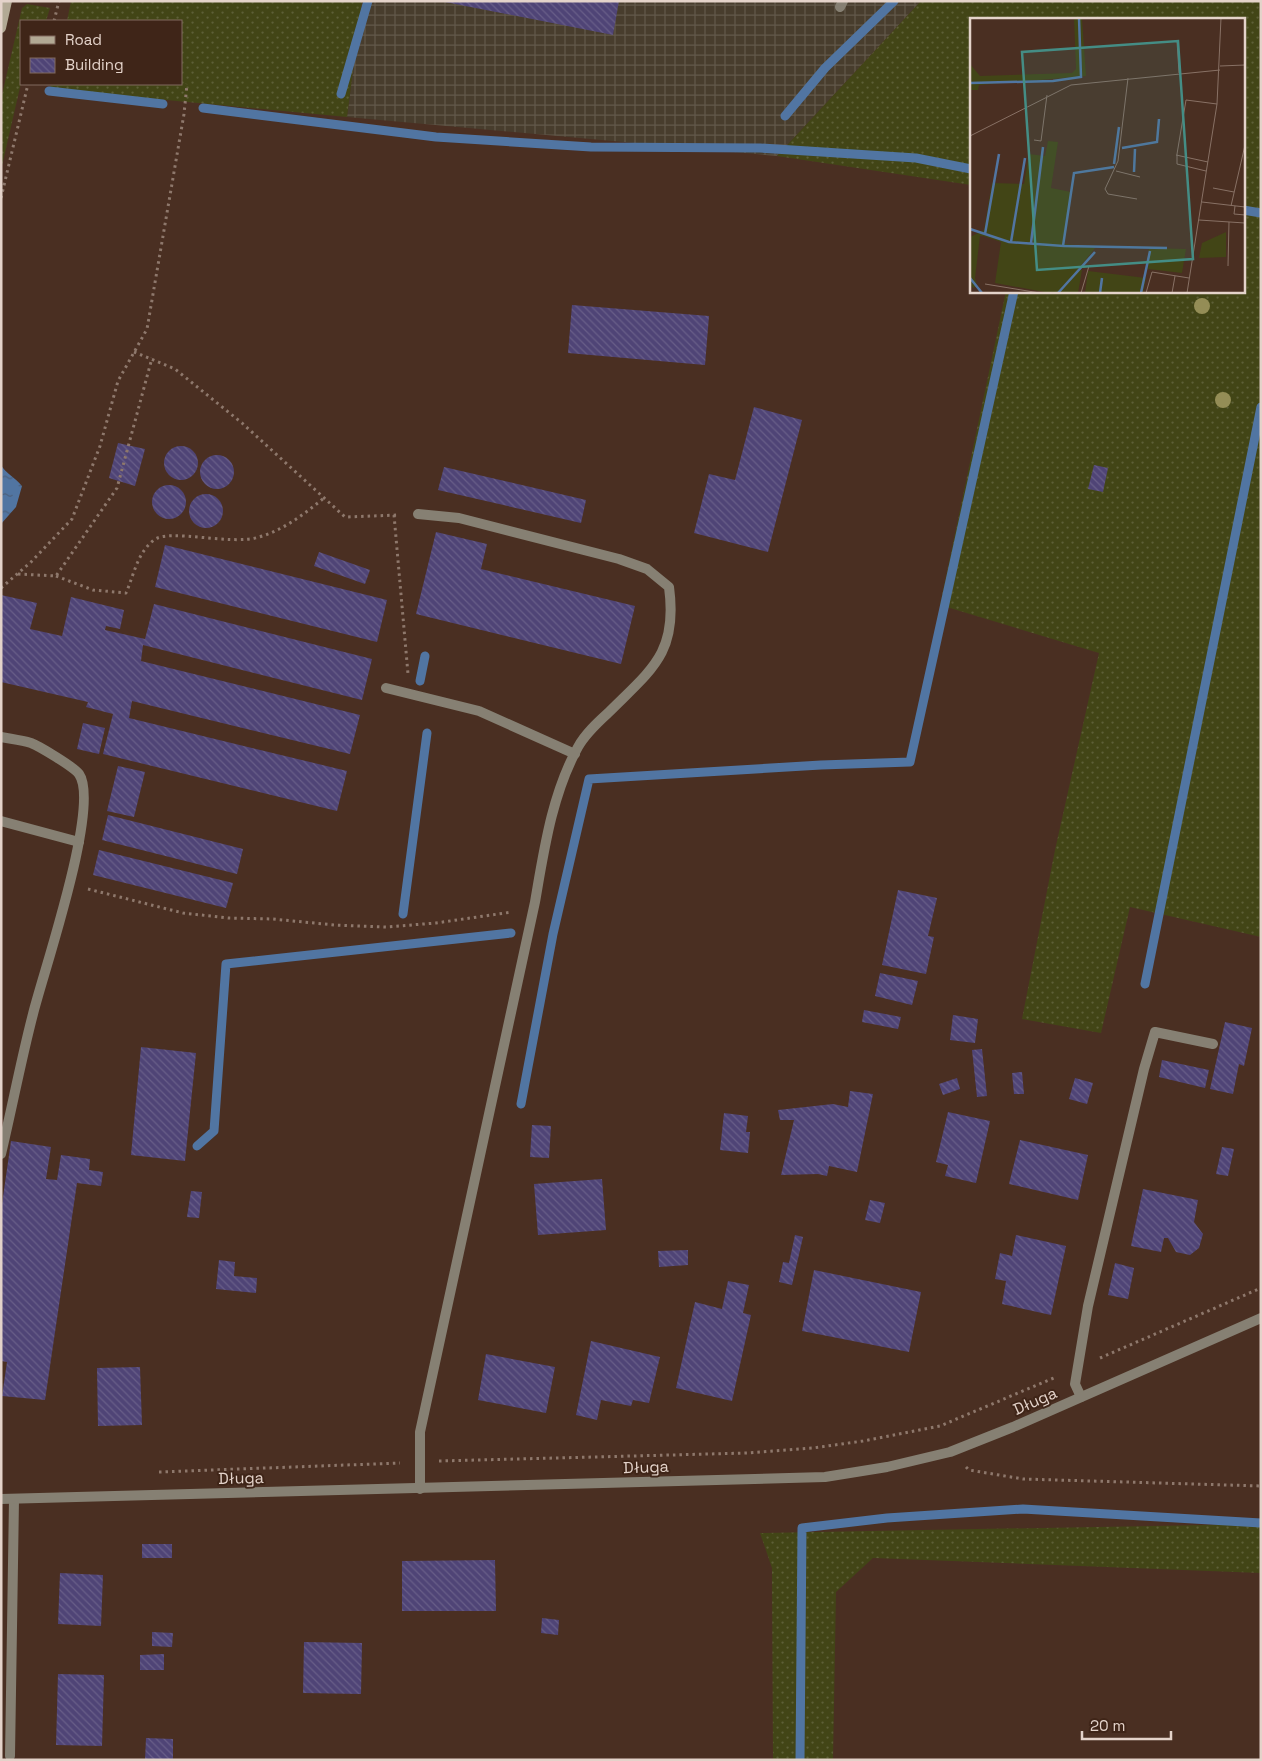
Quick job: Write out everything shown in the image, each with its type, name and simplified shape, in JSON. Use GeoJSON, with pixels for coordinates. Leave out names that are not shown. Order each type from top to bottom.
{"type":"FeatureCollection","features":[{"type":"Feature","properties":{"kind":"main road"},"geometry":{"type":"LineString","coordinates":[[1,28],[7,1]]}},
{"type":"Feature","properties":{"kind":"street"},"geometry":{"type":"LineString","coordinates":[[418,514],[459,518],[619,559],[647,569],[669,587],[672,611],[669,638],[659,659],[595,725],[575,754],[547,834],[535,902],[420,1432],[420,1489]]}},
{"type":"Feature","properties":{"kind":"street"},"geometry":{"type":"LineString","coordinates":[[386,688],[479,711],[575,754]]}},
{"type":"Feature","properties":{"kind":"street"},"geometry":{"type":"LineString","coordinates":[[1,737],[33,744],[79,773],[83,795],[79,842],[33,1014],[1,1154]]}},
{"type":"Feature","properties":{"kind":"street"},"geometry":{"type":"LineString","coordinates":[[1,821],[79,842]]}},
{"type":"Feature","properties":{"kind":"street"},"geometry":{"type":"LineString","coordinates":[[1081,1398],[1075,1384],[1088,1306],[1144,1070],[1155,1032],[1212,1044]]}},
{"type":"Feature","properties":{"kind":"street","name":"Długa"},"geometry":{"type":"LineString","coordinates":[[1,1499],[825,1477],[887,1467],[950,1452],[1081,1398],[1261,1318]]}},
{"type":"Feature","properties":{"kind":"street"},"geometry":{"type":"LineString","coordinates":[[10,1756],[14,1499]]}},
{"type":"Feature","properties":{"kind":"path"},"geometry":{"type":"LineString","coordinates":[[54,20],[59,1]]}},
{"type":"Feature","properties":{"kind":"path"},"geometry":{"type":"LineString","coordinates":[[1,588],[72,519],[100,446],[118,381],[146,329],[183,124],[188,84]]}},
{"type":"Feature","properties":{"kind":"path"},"geometry":{"type":"LineString","coordinates":[[1,198],[28,85]]}},
{"type":"Feature","properties":{"kind":"path"},"geometry":{"type":"LineString","coordinates":[[134,352],[175,369],[242,423],[346,517],[418,514]]}},
{"type":"Feature","properties":{"kind":"path"},"geometry":{"type":"LineString","coordinates":[[56,576],[117,488],[152,358]]}},
{"type":"Feature","properties":{"kind":"path"},"geometry":{"type":"LineString","coordinates":[[17,574],[56,576],[93,590],[126,593],[140,555],[155,538],[172,534],[230,541],[258,538],[293,522],[324,498]]}},
{"type":"Feature","properties":{"kind":"path"},"geometry":{"type":"LineString","coordinates":[[394,515],[409,694]]}},
{"type":"Feature","properties":{"kind":"path"},"geometry":{"type":"LineString","coordinates":[[69,884],[182,912],[228,918],[360,926],[386,927],[436,923],[522,910],[535,902]]}},
{"type":"Feature","properties":{"kind":"path"},"geometry":{"type":"LineString","coordinates":[[150,1472],[748,1453],[813,1448],[863,1441],[940,1426],[1261,1288]]}},
{"type":"Feature","properties":{"kind":"path"},"geometry":{"type":"LineString","coordinates":[[950,1452],[969,1470],[1023,1479],[1261,1486]]}},
{"type":"Feature","properties":{"kind":"shaded area"},"geometry":{"type":"Polygon","coordinates":[[[362,1],[921,1],[777,156],[347,117],[362,1]]]}},
{"type":"Feature","properties":{"kind":"green space"},"geometry":{"type":"Polygon","coordinates":[[[71,1],[362,1],[347,117],[50,89],[51,85],[182,85],[182,20],[67,20],[71,1]]]}},
{"type":"Feature","properties":{"kind":"green space"},"geometry":{"type":"Polygon","coordinates":[[[921,1],[1261,1],[1261,937],[1130,907],[1101,1033],[1022,1019],[1055,850],[1099,653],[940,605],[1006,292],[1244,292],[1244,18],[970,18],[970,185],[777,156],[921,1]]]}},
{"type":"Feature","properties":{"kind":"green space"},"geometry":{"type":"Polygon","coordinates":[[[27,4],[50,8],[46,20],[20,20],[21,85],[1,170],[1,99],[22,8],[27,4]]]}},
{"type":"Feature","properties":{"kind":"green space"},"geometry":{"type":"Polygon","coordinates":[[[1261,1524],[1261,1573],[873,1558],[836,1592],[833,1760],[773,1760],[772,1568],[760,1533],[1261,1524]]]}},
{"type":"Feature","properties":{"kind":"water"},"geometry":{"type":"Polygon","coordinates":[[[1,465],[22,486],[16,507],[1,524],[1,465]]]}},
{"type":"Feature","properties":{"kind":"building"},"geometry":{"type":"Polygon","coordinates":[[[440,1],[619,1],[613,35],[440,1]]]}},
{"type":"Feature","properties":{"kind":"building"},"geometry":{"type":"Polygon","coordinates":[[[572,305],[709,316],[705,365],[568,353],[572,305]]]}},
{"type":"Feature","properties":{"kind":"building"},"geometry":{"type":"Polygon","coordinates":[[[754,407],[802,420],[768,552],[694,533],[709,474],[735,480],[754,407]]]}},
{"type":"Feature","properties":{"kind":"building"},"geometry":{"type":"Polygon","coordinates":[[[118,443],[145,449],[135,486],[109,478],[118,443]]]}},
{"type":"Feature","properties":{"kind":"building"},"geometry":{"type":"Polygon","coordinates":[[[181,446],[188,447],[193,451],[197,456],[197,470],[193,475],[188,479],[181,480],[174,479],[169,475],[165,470],[164,463],[165,456],[169,451],[174,447],[181,446]]]}},
{"type":"Feature","properties":{"kind":"building"},"geometry":{"type":"Polygon","coordinates":[[[217,455],[224,456],[229,460],[233,465],[233,479],[229,484],[224,488],[217,489],[210,488],[205,484],[201,479],[200,472],[201,465],[205,460],[210,456],[217,455]]]}},
{"type":"Feature","properties":{"kind":"building"},"geometry":{"type":"Polygon","coordinates":[[[1094,465],[1108,468],[1103,492],[1088,489],[1094,465]]]}},
{"type":"Feature","properties":{"kind":"building"},"geometry":{"type":"Polygon","coordinates":[[[444,467],[586,500],[581,523],[438,490],[444,467]]]}},
{"type":"Feature","properties":{"kind":"building"},"geometry":{"type":"Polygon","coordinates":[[[169,485],[176,486],[181,490],[185,495],[185,509],[181,514],[176,518],[169,519],[162,518],[157,514],[153,509],[152,502],[153,495],[157,490],[162,486],[169,485]]]}},
{"type":"Feature","properties":{"kind":"building"},"geometry":{"type":"Polygon","coordinates":[[[206,494],[213,495],[218,499],[222,504],[222,518],[218,523],[213,527],[206,528],[199,527],[194,523],[190,518],[189,511],[190,504],[194,499],[199,495],[206,494]]]}},
{"type":"Feature","properties":{"kind":"building"},"geometry":{"type":"Polygon","coordinates":[[[436,532],[487,544],[481,569],[635,606],[621,664],[416,614],[436,532]]]}},
{"type":"Feature","properties":{"kind":"building"},"geometry":{"type":"Polygon","coordinates":[[[165,545],[387,600],[377,642],[155,587],[165,545]]]}},
{"type":"Feature","properties":{"kind":"building"},"geometry":{"type":"Polygon","coordinates":[[[319,552],[370,570],[365,584],[314,566],[319,552]]]}},
{"type":"Feature","properties":{"kind":"building"},"geometry":{"type":"Polygon","coordinates":[[[1,595],[37,603],[30,629],[62,636],[71,597],[124,610],[120,629],[106,626],[105,630],[145,639],[154,604],[372,659],[362,700],[143,645],[141,661],[360,715],[350,754],[132,701],[129,718],[347,771],[337,811],[103,754],[113,714],[86,707],[88,702],[1,682],[1,595]]]}},
{"type":"Feature","properties":{"kind":"building"},"geometry":{"type":"Polygon","coordinates":[[[83,723],[105,728],[99,754],[77,749],[83,723]]]}},
{"type":"Feature","properties":{"kind":"building"},"geometry":{"type":"Polygon","coordinates":[[[118,766],[145,772],[134,817],[107,811],[118,766]]]}},
{"type":"Feature","properties":{"kind":"building"},"geometry":{"type":"Polygon","coordinates":[[[108,815],[243,849],[237,874],[102,840],[108,815]]]}},
{"type":"Feature","properties":{"kind":"building"},"geometry":{"type":"Polygon","coordinates":[[[99,850],[233,883],[226,908],[93,875],[99,850]]]}},
{"type":"Feature","properties":{"kind":"building"},"geometry":{"type":"Polygon","coordinates":[[[898,890],[937,898],[928,936],[934,937],[926,974],[882,965],[898,890]]]}},
{"type":"Feature","properties":{"kind":"building"},"geometry":{"type":"Polygon","coordinates":[[[880,973],[918,981],[912,1005],[875,996],[880,973]]]}},
{"type":"Feature","properties":{"kind":"building"},"geometry":{"type":"Polygon","coordinates":[[[864,1010],[901,1017],[898,1029],[862,1022],[864,1010]]]}},
{"type":"Feature","properties":{"kind":"building"},"geometry":{"type":"Polygon","coordinates":[[[953,1015],[978,1019],[975,1043],[950,1040],[953,1015]]]}},
{"type":"Feature","properties":{"kind":"building"},"geometry":{"type":"Polygon","coordinates":[[[1225,1022],[1252,1028],[1244,1066],[1239,1064],[1233,1094],[1210,1089],[1225,1022]]]}},
{"type":"Feature","properties":{"kind":"building"},"geometry":{"type":"Polygon","coordinates":[[[141,1047],[196,1053],[185,1161],[131,1155],[141,1047]]]}},
{"type":"Feature","properties":{"kind":"building"},"geometry":{"type":"Polygon","coordinates":[[[982,1049],[987,1096],[977,1097],[972,1050],[982,1049]]]}},
{"type":"Feature","properties":{"kind":"building"},"geometry":{"type":"Polygon","coordinates":[[[1162,1060],[1209,1070],[1205,1088],[1159,1077],[1162,1060]]]}},
{"type":"Feature","properties":{"kind":"building"},"geometry":{"type":"Polygon","coordinates":[[[1022,1072],[1024,1094],[1014,1094],[1012,1073],[1022,1072]]]}},
{"type":"Feature","properties":{"kind":"building"},"geometry":{"type":"Polygon","coordinates":[[[957,1078],[960,1089],[943,1095],[939,1084],[957,1078]]]}},
{"type":"Feature","properties":{"kind":"building"},"geometry":{"type":"Polygon","coordinates":[[[1075,1078],[1093,1083],[1087,1104],[1069,1099],[1075,1078]]]}},
{"type":"Feature","properties":{"kind":"building"},"geometry":{"type":"Polygon","coordinates":[[[850,1091],[873,1094],[857,1172],[829,1166],[827,1176],[818,1174],[781,1175],[794,1120],[780,1120],[778,1110],[833,1104],[848,1107],[850,1091]]]}},
{"type":"Feature","properties":{"kind":"building"},"geometry":{"type":"Polygon","coordinates":[[[948,1112],[990,1121],[976,1183],[945,1176],[948,1165],[936,1162],[948,1112]]]}},
{"type":"Feature","properties":{"kind":"building"},"geometry":{"type":"Polygon","coordinates":[[[724,1113],[748,1116],[746,1132],[750,1132],[748,1153],[720,1150],[724,1113]]]}},
{"type":"Feature","properties":{"kind":"building"},"geometry":{"type":"Polygon","coordinates":[[[532,1125],[551,1126],[549,1158],[530,1157],[532,1125]]]}},
{"type":"Feature","properties":{"kind":"building"},"geometry":{"type":"Polygon","coordinates":[[[1020,1140],[1088,1155],[1078,1200],[1009,1184],[1020,1140]]]}},
{"type":"Feature","properties":{"kind":"building"},"geometry":{"type":"Polygon","coordinates":[[[11,1141],[51,1147],[46,1179],[57,1180],[61,1155],[90,1159],[89,1170],[103,1172],[101,1186],[77,1183],[45,1400],[2,1396],[7,1362],[1,1361],[1,1211],[11,1141]]]}},
{"type":"Feature","properties":{"kind":"building"},"geometry":{"type":"Polygon","coordinates":[[[1222,1147],[1234,1149],[1228,1176],[1216,1174],[1222,1147]]]}},
{"type":"Feature","properties":{"kind":"building"},"geometry":{"type":"Polygon","coordinates":[[[602,1179],[606,1230],[538,1235],[534,1184],[602,1179]]]}},
{"type":"Feature","properties":{"kind":"building"},"geometry":{"type":"Polygon","coordinates":[[[1143,1189],[1198,1200],[1194,1222],[1203,1234],[1199,1248],[1190,1255],[1176,1252],[1168,1238],[1164,1238],[1161,1252],[1131,1246],[1143,1189]]]}},
{"type":"Feature","properties":{"kind":"building"},"geometry":{"type":"Polygon","coordinates":[[[191,1191],[202,1192],[199,1218],[187,1217],[191,1191]]]}},
{"type":"Feature","properties":{"kind":"building"},"geometry":{"type":"Polygon","coordinates":[[[870,1200],[885,1203],[880,1223],[865,1220],[870,1200]]]}},
{"type":"Feature","properties":{"kind":"building"},"geometry":{"type":"Polygon","coordinates":[[[795,1235],[803,1237],[792,1285],[779,1282],[783,1262],[789,1263],[795,1235]]]}},
{"type":"Feature","properties":{"kind":"building"},"geometry":{"type":"Polygon","coordinates":[[[1016,1235],[1066,1246],[1051,1315],[1002,1304],[1006,1281],[995,1279],[1000,1253],[1012,1256],[1016,1235]]]}},
{"type":"Feature","properties":{"kind":"building"},"geometry":{"type":"Polygon","coordinates":[[[688,1250],[688,1265],[659,1267],[658,1251],[688,1250]]]}},
{"type":"Feature","properties":{"kind":"building"},"geometry":{"type":"Polygon","coordinates":[[[219,1260],[235,1262],[234,1276],[257,1278],[256,1293],[216,1289],[219,1260]]]}},
{"type":"Feature","properties":{"kind":"building"},"geometry":{"type":"Polygon","coordinates":[[[1115,1263],[1134,1268],[1128,1299],[1108,1295],[1115,1263]]]}},
{"type":"Feature","properties":{"kind":"building"},"geometry":{"type":"Polygon","coordinates":[[[814,1270],[921,1292],[909,1352],[802,1331],[814,1270]]]}},
{"type":"Feature","properties":{"kind":"building"},"geometry":{"type":"Polygon","coordinates":[[[728,1281],[749,1285],[743,1313],[751,1315],[732,1401],[676,1388],[695,1302],[722,1309],[728,1281]]]}},
{"type":"Feature","properties":{"kind":"building"},"geometry":{"type":"Polygon","coordinates":[[[591,1341],[660,1357],[649,1403],[633,1400],[631,1406],[601,1400],[597,1420],[576,1415],[591,1341]]]}},
{"type":"Feature","properties":{"kind":"building"},"geometry":{"type":"Polygon","coordinates":[[[486,1354],[555,1367],[546,1413],[478,1400],[486,1354]]]}},
{"type":"Feature","properties":{"kind":"building"},"geometry":{"type":"Polygon","coordinates":[[[140,1367],[142,1425],[98,1426],[97,1368],[140,1367]]]}},
{"type":"Feature","properties":{"kind":"building"},"geometry":{"type":"Polygon","coordinates":[[[142,1544],[172,1544],[172,1558],[142,1558],[142,1544]]]}},
{"type":"Feature","properties":{"kind":"building"},"geometry":{"type":"Polygon","coordinates":[[[495,1560],[496,1611],[402,1611],[402,1561],[495,1560]]]}},
{"type":"Feature","properties":{"kind":"building"},"geometry":{"type":"Polygon","coordinates":[[[60,1573],[103,1575],[101,1626],[58,1624],[60,1573]]]}},
{"type":"Feature","properties":{"kind":"building"},"geometry":{"type":"Polygon","coordinates":[[[542,1618],[559,1620],[558,1635],[541,1633],[542,1618]]]}},
{"type":"Feature","properties":{"kind":"building"},"geometry":{"type":"Polygon","coordinates":[[[152,1632],[173,1633],[172,1647],[152,1646],[152,1632]]]}},
{"type":"Feature","properties":{"kind":"building"},"geometry":{"type":"Polygon","coordinates":[[[304,1642],[362,1643],[361,1694],[303,1693],[304,1642]]]}},
{"type":"Feature","properties":{"kind":"building"},"geometry":{"type":"Polygon","coordinates":[[[164,1654],[164,1670],[140,1670],[140,1655],[164,1654]]]}},
{"type":"Feature","properties":{"kind":"building"},"geometry":{"type":"Polygon","coordinates":[[[58,1674],[104,1675],[102,1746],[56,1745],[58,1674]]]}},
{"type":"Feature","properties":{"kind":"building"},"geometry":{"type":"Polygon","coordinates":[[[146,1738],[173,1739],[173,1760],[145,1760],[146,1738]]]}},
{"type":"Feature","properties":{"kind":"waterway"},"geometry":{"type":"LineString","coordinates":[[341,94],[368,1]]}},
{"type":"Feature","properties":{"kind":"waterway"},"geometry":{"type":"LineString","coordinates":[[785,116],[825,68],[894,1]]}},
{"type":"Feature","properties":{"kind":"waterway"},"geometry":{"type":"LineString","coordinates":[[49,91],[163,104]]}},
{"type":"Feature","properties":{"kind":"waterway"},"geometry":{"type":"LineString","coordinates":[[203,108],[436,137],[591,147],[760,148],[916,158],[970,169]]}},
{"type":"Feature","properties":{"kind":"waterway"},"geometry":{"type":"LineString","coordinates":[[1244,210],[1261,213]]}},
{"type":"Feature","properties":{"kind":"waterway"},"geometry":{"type":"LineString","coordinates":[[521,1104],[553,934],[589,779],[821,765],[910,762],[1014,292]]}},
{"type":"Feature","properties":{"kind":"waterway"},"geometry":{"type":"LineString","coordinates":[[1145,984],[1261,407]]}},
{"type":"Feature","properties":{"kind":"waterway"},"geometry":{"type":"LineString","coordinates":[[420,681],[425,656]]}},
{"type":"Feature","properties":{"kind":"waterway"},"geometry":{"type":"LineString","coordinates":[[403,914],[427,733]]}},
{"type":"Feature","properties":{"kind":"waterway"},"geometry":{"type":"LineString","coordinates":[[197,1146],[214,1131],[226,964],[511,933]]}},
{"type":"Feature","properties":{"kind":"waterway"},"geometry":{"type":"LineString","coordinates":[[800,1760],[802,1528],[887,1518],[1023,1509],[1261,1523]]}}]}
